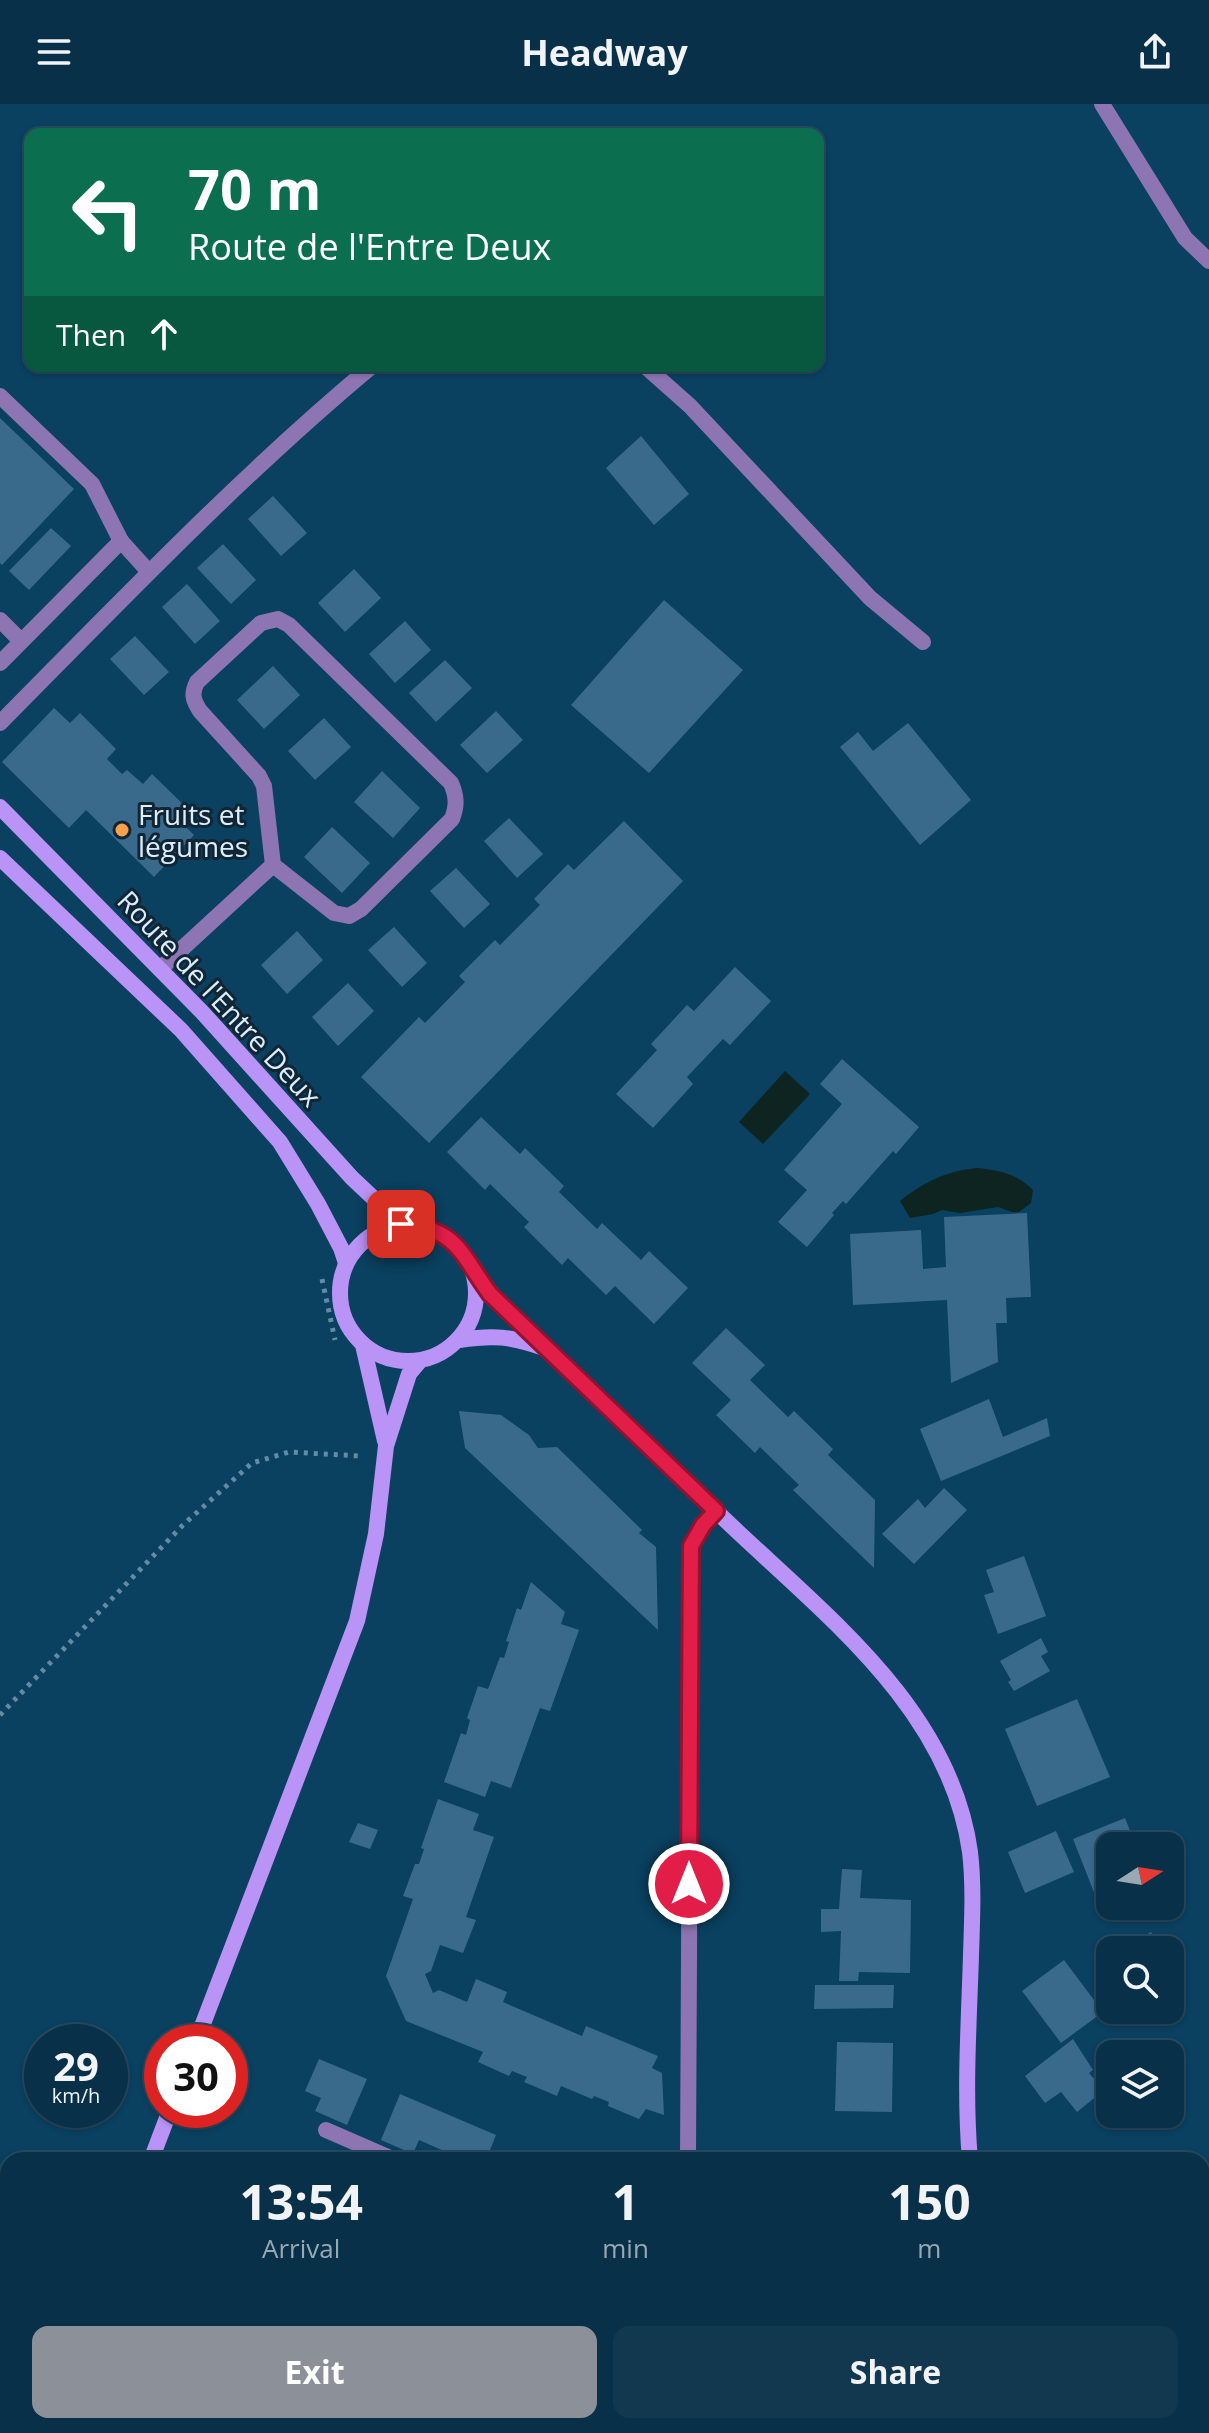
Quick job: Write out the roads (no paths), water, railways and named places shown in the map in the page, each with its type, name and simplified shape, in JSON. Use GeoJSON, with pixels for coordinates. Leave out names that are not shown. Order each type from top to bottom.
{"type":"FeatureCollection","features":[{"type":"Feature","properties":{"kind":"main road","name":"Route de l'Entre Deux"},"geometry":{"type":"LineString","coordinates":[[0,807],[202,1012],[352,1178],[401,1224]]}},
{"type":"Feature","properties":{"kind":"main road","name":"Route de l'Entre Deux"},"geometry":{"type":"LineString","coordinates":[[0,858],[181,1030],[280,1142],[318,1204],[346,1263]]}},
{"type":"Feature","properties":{"kind":"main road"},"geometry":{"type":"LineString","coordinates":[[473,1271],[477,1289],[469,1325],[459,1340],[441,1354],[419,1362],[379,1356],[363,1345],[349,1328],[341,1307],[340,1285],[346,1263],[359,1244],[378,1231],[401,1224],[424,1226],[446,1235],[462,1251],[490,1294],[874,1664],[912,1711],[937,1750],[957,1795],[970,1853],[972,1910],[967,2122],[969,2152]]}},
{"type":"Feature","properties":{"kind":"main road"},"geometry":{"type":"LineString","coordinates":[[459,1340],[491,1336],[525,1341],[545,1349]]}},
{"type":"Feature","properties":{"kind":"main road"},"geometry":{"type":"LineString","coordinates":[[363,1345],[386,1452]]}},
{"type":"Feature","properties":{"kind":"main road"},"geometry":{"type":"LineString","coordinates":[[203,2024],[357,1621],[376,1534],[386,1452],[409,1374],[419,1362]]}},
{"type":"Feature","properties":{"kind":"main road"},"geometry":{"type":"LineString","coordinates":[[154,2152],[163,2128]]}},
{"type":"Feature","properties":{"kind":"street"},"geometry":{"type":"LineString","coordinates":[[1102,104],[1185,238],[1209,261]]}},
{"type":"Feature","properties":{"kind":"street"},"geometry":{"type":"LineString","coordinates":[[0,723],[149,572],[319,410],[365,372]]}},
{"type":"Feature","properties":{"kind":"street"},"geometry":{"type":"LineString","coordinates":[[652,372],[690,406],[870,598],[923,642]]}},
{"type":"Feature","properties":{"kind":"street"},"geometry":{"type":"LineString","coordinates":[[0,396],[92,484],[121,541],[149,572]]}},
{"type":"Feature","properties":{"kind":"street"},"geometry":{"type":"LineString","coordinates":[[0,663],[121,541]]}},
{"type":"Feature","properties":{"kind":"street"},"geometry":{"type":"LineString","coordinates":[[278,619],[289,625],[451,783],[457,808],[452,819],[361,909],[349,916],[334,913],[273,865],[264,786],[259,776],[200,711],[193,700],[193,690],[197,682],[261,623],[278,619]]}},
{"type":"Feature","properties":{"kind":"street"},"geometry":{"type":"LineString","coordinates":[[0,620],[21,641]]}},
{"type":"Feature","properties":{"kind":"street"},"geometry":{"type":"LineString","coordinates":[[160,969],[273,865]]}},
{"type":"Feature","properties":{"kind":"street"},"geometry":{"type":"LineString","coordinates":[[688,2152],[691,1546],[703,1525],[716,1511]]}},
{"type":"Feature","properties":{"kind":"street"},"geometry":{"type":"LineString","coordinates":[[326,2130],[377,2152]]}},
{"type":"Feature","properties":{"kind":"place","name":"Fruits et légumes"},"geometry":{"type":"Point","coordinates":[122,830]}}]}
